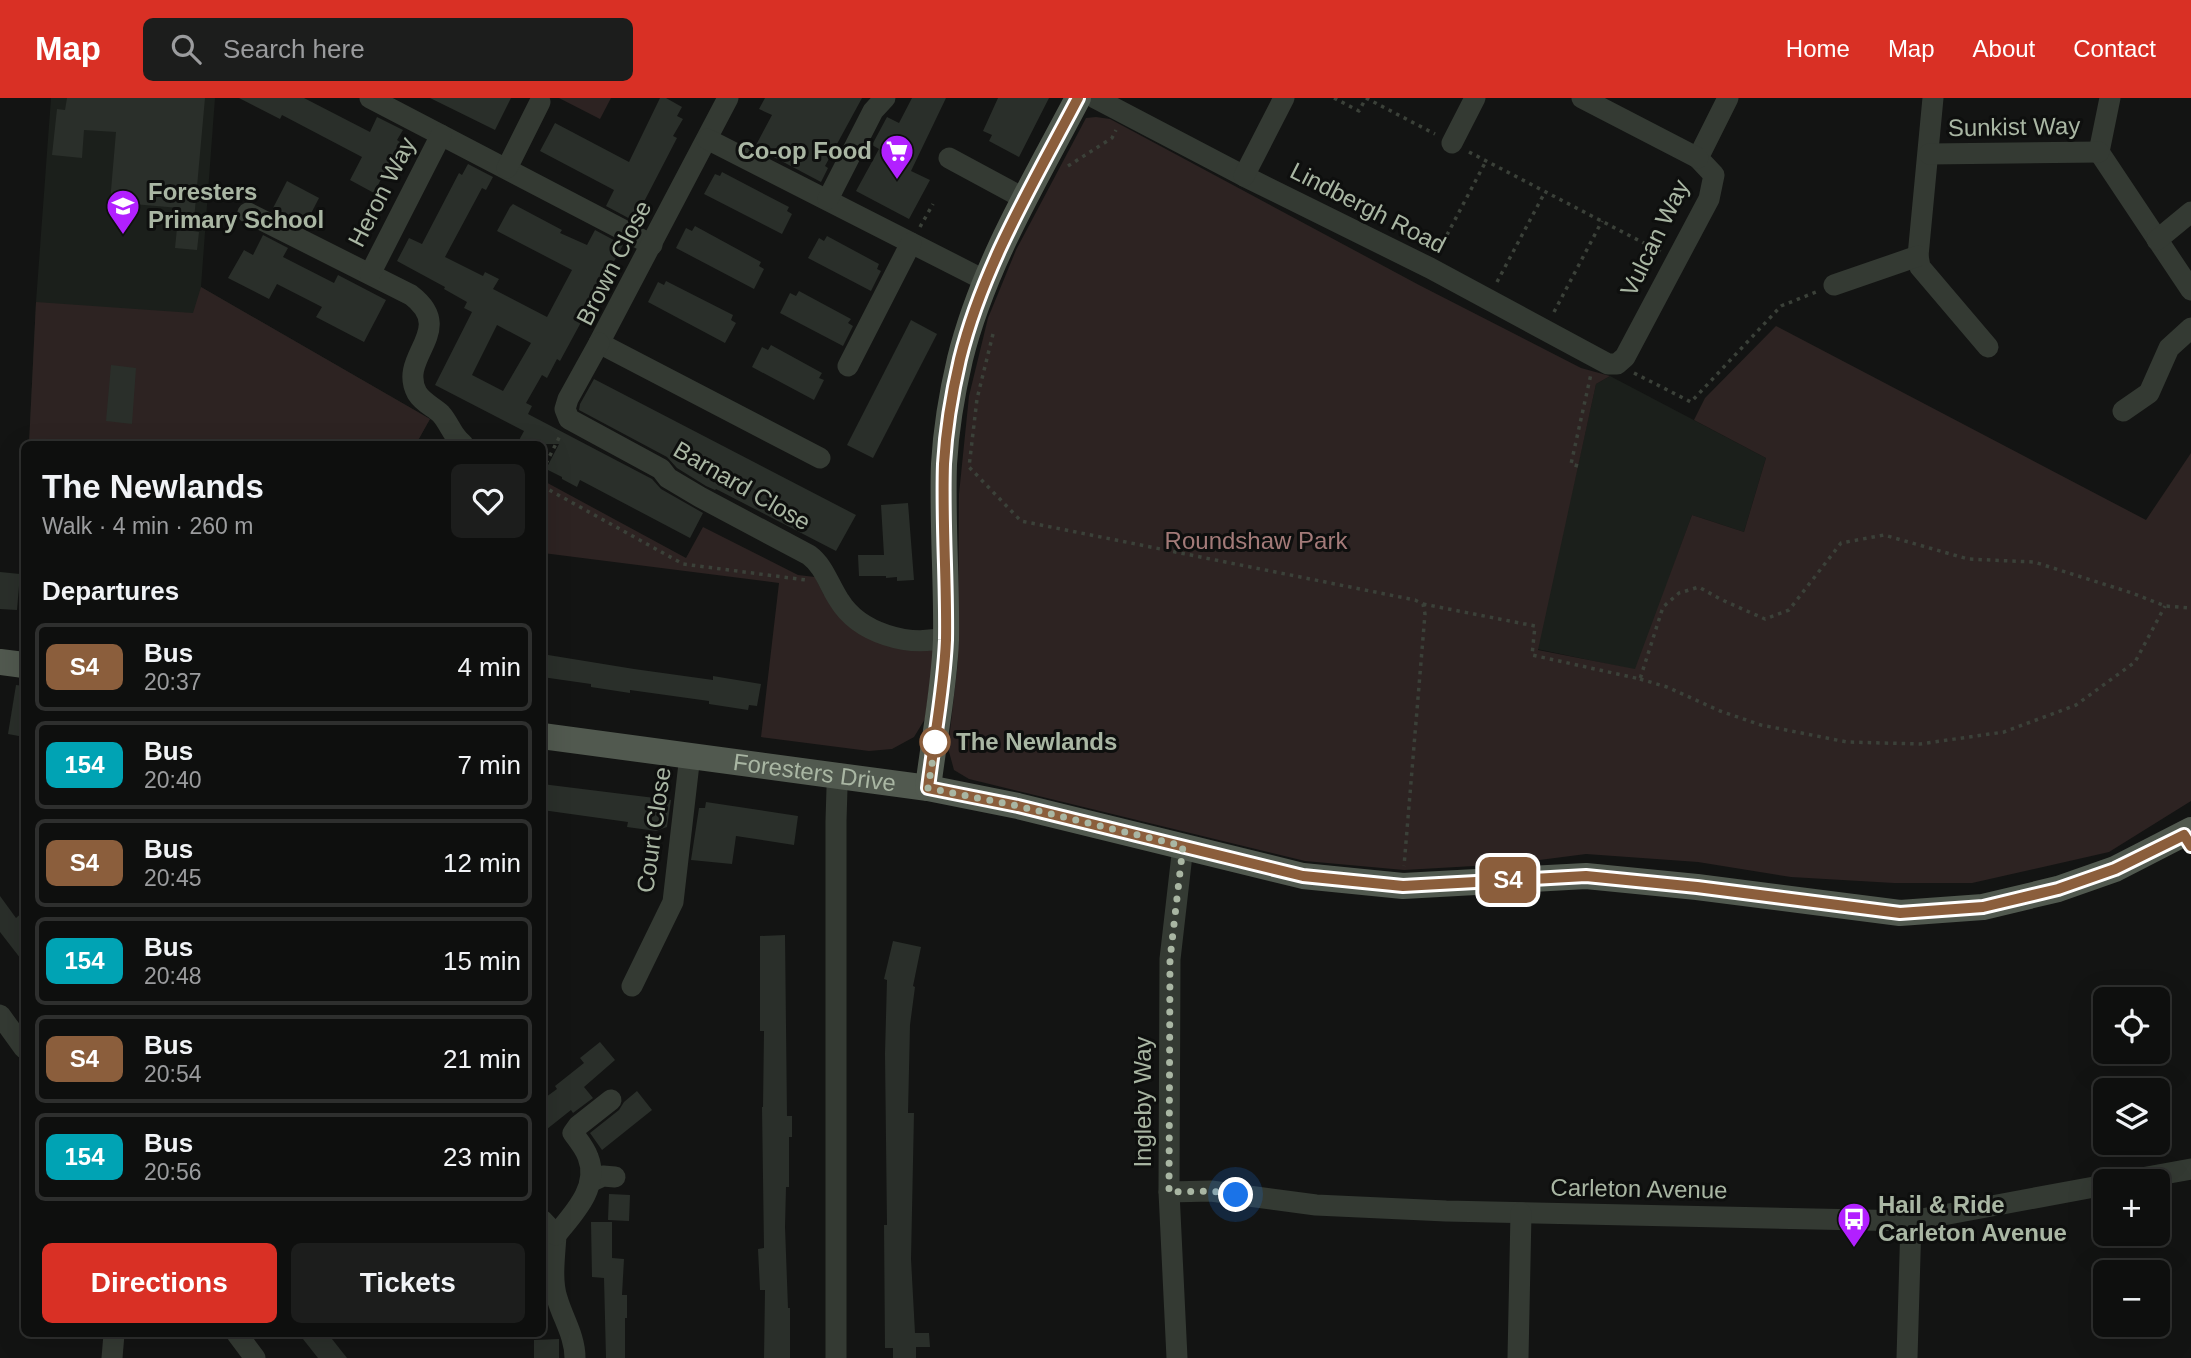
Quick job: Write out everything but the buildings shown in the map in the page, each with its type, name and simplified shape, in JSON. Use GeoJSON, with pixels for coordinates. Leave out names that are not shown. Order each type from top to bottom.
{"type":"FeatureCollection","features":[{"type":"Feature","properties":{"kind":"main road"},"geometry":{"type":"LineString","coordinates":[[928,788],[942,702],[946,637],[945,453],[961,359],[986,281],[1078,98]]}},
{"type":"Feature","properties":{"kind":"main road"},"geometry":{"type":"LineString","coordinates":[[0,662],[21,665]]}},
{"type":"Feature","properties":{"kind":"main road","name":"Foresters Drive"},"geometry":{"type":"LineString","coordinates":[[546,737],[840,774],[928,788],[1018,806],[1303,876],[1403,886],[1586,876],[1900,913],[1983,907],[2058,889],[2115,869],[2189,837]]}},
{"type":"Feature","properties":{"kind":"street","name":"Brown Close"},"geometry":{"type":"LineString","coordinates":[[728,98],[599,343],[820,458]]}},
{"type":"Feature","properties":{"kind":"street"},"geometry":{"type":"LineString","coordinates":[[828,199],[873,111],[885,98]]}},
{"type":"Feature","properties":{"kind":"street","name":"Lindbergh Road"},"geometry":{"type":"LineString","coordinates":[[1095,98],[1244,176],[1430,268],[1608,364],[1617,364]]}},
{"type":"Feature","properties":{"kind":"street"},"geometry":{"type":"LineString","coordinates":[[1244,176],[1284,98]]}},
{"type":"Feature","properties":{"kind":"street"},"geometry":{"type":"LineString","coordinates":[[1452,143],[1475,98]]}},
{"type":"Feature","properties":{"kind":"street"},"geometry":{"type":"LineString","coordinates":[[1582,98],[1698,158]]}},
{"type":"Feature","properties":{"kind":"street","name":"Vulcan Way"},"geometry":{"type":"LineString","coordinates":[[1617,364],[1625,357],[1709,199],[1714,176],[1698,158],[1728,98]]}},
{"type":"Feature","properties":{"kind":"street","name":"Sunkist Way"},"geometry":{"type":"LineString","coordinates":[[1918,256],[1933,98]]}},
{"type":"Feature","properties":{"kind":"street"},"geometry":{"type":"LineString","coordinates":[[2110,98],[2099,152],[2191,290]]}},
{"type":"Feature","properties":{"kind":"street"},"geometry":{"type":"LineString","coordinates":[[373,99],[652,245]]}},
{"type":"Feature","properties":{"kind":"street"},"geometry":{"type":"LineString","coordinates":[[506,168],[540,102]]}},
{"type":"Feature","properties":{"kind":"street","name":"Heron Way"},"geometry":{"type":"LineString","coordinates":[[370,274],[442,135]]}},
{"type":"Feature","properties":{"kind":"street"},"geometry":{"type":"LineString","coordinates":[[707,139],[986,281]]}},
{"type":"Feature","properties":{"kind":"street","name":"Sunkist Way"},"geometry":{"type":"LineString","coordinates":[[1929,154],[2099,152]]}},
{"type":"Feature","properties":{"kind":"street"},"geometry":{"type":"LineString","coordinates":[[949,158],[1025,199]]}},
{"type":"Feature","properties":{"kind":"street"},"geometry":{"type":"LineString","coordinates":[[2157,240],[2191,212]]}},
{"type":"Feature","properties":{"kind":"street"},"geometry":{"type":"LineString","coordinates":[[248,213],[411,295],[426,310],[430,325],[429,334],[414,369],[414,383],[419,397],[444,417],[459,441]]}},
{"type":"Feature","properties":{"kind":"street"},"geometry":{"type":"LineString","coordinates":[[848,366],[911,243]]}},
{"type":"Feature","properties":{"kind":"street"},"geometry":{"type":"LineString","coordinates":[[1834,285],[1918,256],[1920,267],[1988,347]]}},
{"type":"Feature","properties":{"kind":"street"},"geometry":{"type":"LineString","coordinates":[[2123,411],[2149,393],[2169,348],[2191,328]]}},
{"type":"Feature","properties":{"kind":"street"},"geometry":{"type":"LineString","coordinates":[[569,419],[565,409],[568,399],[599,343]]}},
{"type":"Feature","properties":{"kind":"street","name":"Barnard Close"},"geometry":{"type":"LineString","coordinates":[[569,419],[661,469],[668,478],[700,497],[809,555],[822,568],[847,612],[867,627],[880,633],[912,640],[936,640],[946,637]]}},
{"type":"Feature","properties":{"kind":"street","name":"Court Close"},"geometry":{"type":"LineString","coordinates":[[632,986],[673,902],[690,755]]}},
{"type":"Feature","properties":{"kind":"street"},"geometry":{"type":"LineString","coordinates":[[836,1358],[836,821],[840,774]]}},
{"type":"Feature","properties":{"kind":"street","name":"Ingleby Way"},"geometry":{"type":"LineString","coordinates":[[1177,1358],[1169,1192],[1170,959],[1183,846]]}},
{"type":"Feature","properties":{"kind":"street"},"geometry":{"type":"LineString","coordinates":[[0,1015],[21,1044]]}},
{"type":"Feature","properties":{"kind":"street"},"geometry":{"type":"LineString","coordinates":[[575,1358],[572,1337],[556,1297],[549,1228],[580,1205],[590,1182],[587,1155],[573,1133],[611,1100]]}},
{"type":"Feature","properties":{"kind":"street"},"geometry":{"type":"LineString","coordinates":[[2170,1173],[2191,1169]]}},
{"type":"Feature","properties":{"kind":"street"},"geometry":{"type":"LineString","coordinates":[[590,1182],[603,1176],[615,1177]]}},
{"type":"Feature","properties":{"kind":"street","name":"Carleton Avenue"},"geometry":{"type":"LineString","coordinates":[[1169,1192],[1211,1191],[1316,1205],[1521,1213],[1911,1221],[2093,1187]]}},
{"type":"Feature","properties":{"kind":"street"},"geometry":{"type":"LineString","coordinates":[[1518,1358],[1521,1213]]}},
{"type":"Feature","properties":{"kind":"street"},"geometry":{"type":"LineString","coordinates":[[1907,1358],[1911,1221]]}},
{"type":"Feature","properties":{"kind":"street"},"geometry":{"type":"LineString","coordinates":[[112,1358],[114,1337]]}},
{"type":"Feature","properties":{"kind":"street"},"geometry":{"type":"LineString","coordinates":[[239,1337],[255,1358]]}},
{"type":"Feature","properties":{"kind":"path"},"geometry":{"type":"LineString","coordinates":[[1334,98],[1359,111],[1366,98],[1675,260]]}},
{"type":"Feature","properties":{"kind":"path"},"geometry":{"type":"LineString","coordinates":[[1063,176],[1068,166],[1112,138],[1126,113]]}},
{"type":"Feature","properties":{"kind":"path"},"geometry":{"type":"LineString","coordinates":[[1061,160],[1068,166]]}},
{"type":"Feature","properties":{"kind":"path"},"geometry":{"type":"LineString","coordinates":[[1430,268],[1486,160]]}},
{"type":"Feature","properties":{"kind":"path"},"geometry":{"type":"LineString","coordinates":[[1487,299],[1545,192]]}},
{"type":"Feature","properties":{"kind":"path"},"geometry":{"type":"LineString","coordinates":[[911,243],[933,204]]}},
{"type":"Feature","properties":{"kind":"path"},"geometry":{"type":"LineString","coordinates":[[1544,329],[1602,221]]}},
{"type":"Feature","properties":{"kind":"path"},"geometry":{"type":"LineString","coordinates":[[1617,364],[1691,402],[1781,306],[1834,285]]}},
{"type":"Feature","properties":{"kind":"path"},"geometry":{"type":"LineString","coordinates":[[994,328],[977,399],[969,467],[1021,521],[1535,626],[1532,655],[1667,687],[1720,711],[1761,725],[1847,742],[1920,744],[2004,732],[2076,705],[2135,662],[2165,606]]}},
{"type":"Feature","properties":{"kind":"path"},"geometry":{"type":"LineString","coordinates":[[1578,466],[1571,464],[1595,357]]}},
{"type":"Feature","properties":{"kind":"path"},"geometry":{"type":"LineString","coordinates":[[546,463],[569,419]]}},
{"type":"Feature","properties":{"kind":"path"},"geometry":{"type":"LineString","coordinates":[[546,488],[683,564],[829,583]]}},
{"type":"Feature","properties":{"kind":"path"},"geometry":{"type":"LineString","coordinates":[[1640,679],[1663,607],[1679,593],[1699,587],[1765,619],[1789,610],[1841,543],[1884,535],[1968,559],[2034,562],[2133,593],[2165,606],[2191,608]]}},
{"type":"Feature","properties":{"kind":"path"},"geometry":{"type":"LineString","coordinates":[[1403,886],[1425,614],[1423,604]]}},
{"type":"Feature","properties":{"kind":"shaded area","name":"Foresters Primary School"},"geometry":{"type":"Polygon","coordinates":[[[51,98],[215,98],[201,287],[430,419],[418,441],[29,441],[51,98]]]}},
{"type":"Feature","properties":{"kind":"shaded area"},"geometry":{"type":"Polygon","coordinates":[[[1610,376],[1766,458],[1744,532],[1692,515],[1636,670],[1537,649],[1596,384],[1610,376]]]}},
{"type":"Feature","properties":{"kind":"green space"},"geometry":{"type":"Polygon","coordinates":[[[559,98],[611,98],[600,119],[559,98]]]}},
{"type":"Feature","properties":{"kind":"green space","name":"Roundshaw Park"},"geometry":{"type":"Polygon","coordinates":[[[1086,118],[1110,119],[1419,285],[1581,368],[1610,376],[1596,384],[1538,650],[1635,669],[1692,515],[1744,532],[1766,458],[1694,420],[1705,398],[1776,326],[2146,520],[2191,453],[2191,801],[2109,852],[1972,883],[1894,883],[1791,877],[1698,862],[1586,854],[1509,864],[1404,870],[1305,861],[969,779],[954,770],[948,748],[958,661],[959,494],[969,396],[988,318],[1016,250],[1086,118]]]}},
{"type":"Feature","properties":{"kind":"green space"},"geometry":{"type":"Polygon","coordinates":[[[201,287],[430,419],[418,441],[29,441],[36,302],[193,313],[201,287]]]}},
{"type":"Feature","properties":{"kind":"green space"},"geometry":{"type":"Polygon","coordinates":[[[546,482],[686,558],[703,527],[798,575],[815,577],[824,595],[934,650],[925,719],[914,737],[892,749],[869,751],[761,737],[779,583],[546,553],[546,482]]]}},
{"type":"Feature","properties":{"kind":"bus line","name":"S4"},"geometry":{"type":"LineString","coordinates":[[1078,98],[998,253],[969,328],[954,387],[944,465],[945,659],[942,702],[928,788],[1018,806],[1303,876],[1403,886],[1586,876],[1900,913],[1983,907],[2058,889],[2115,869],[2184,835],[2191,846]]}},
{"type":"Feature","properties":{"kind":"place","name":"Co-op Food"},"geometry":{"type":"Point","coordinates":[897,181]}},
{"type":"Feature","properties":{"kind":"place","name":"Foresters Primary School"},"geometry":{"type":"Point","coordinates":[123,236]}},
{"type":"Feature","properties":{"kind":"place","name":"The Newlands"},"geometry":{"type":"Point","coordinates":[935,742]}},
{"type":"Feature","properties":{"kind":"place","name":"Hail & Ride Carleton Avenue"},"geometry":{"type":"Point","coordinates":[1854,1249]}},
{"type":"Feature","properties":{"kind":"route"},"geometry":{"type":"LineString","coordinates":[[935,742],[937,734],[928,788],[1018,806],[1183,846],[1170,959],[1169,1192],[1211,1191],[1236,1195]]}}]}
